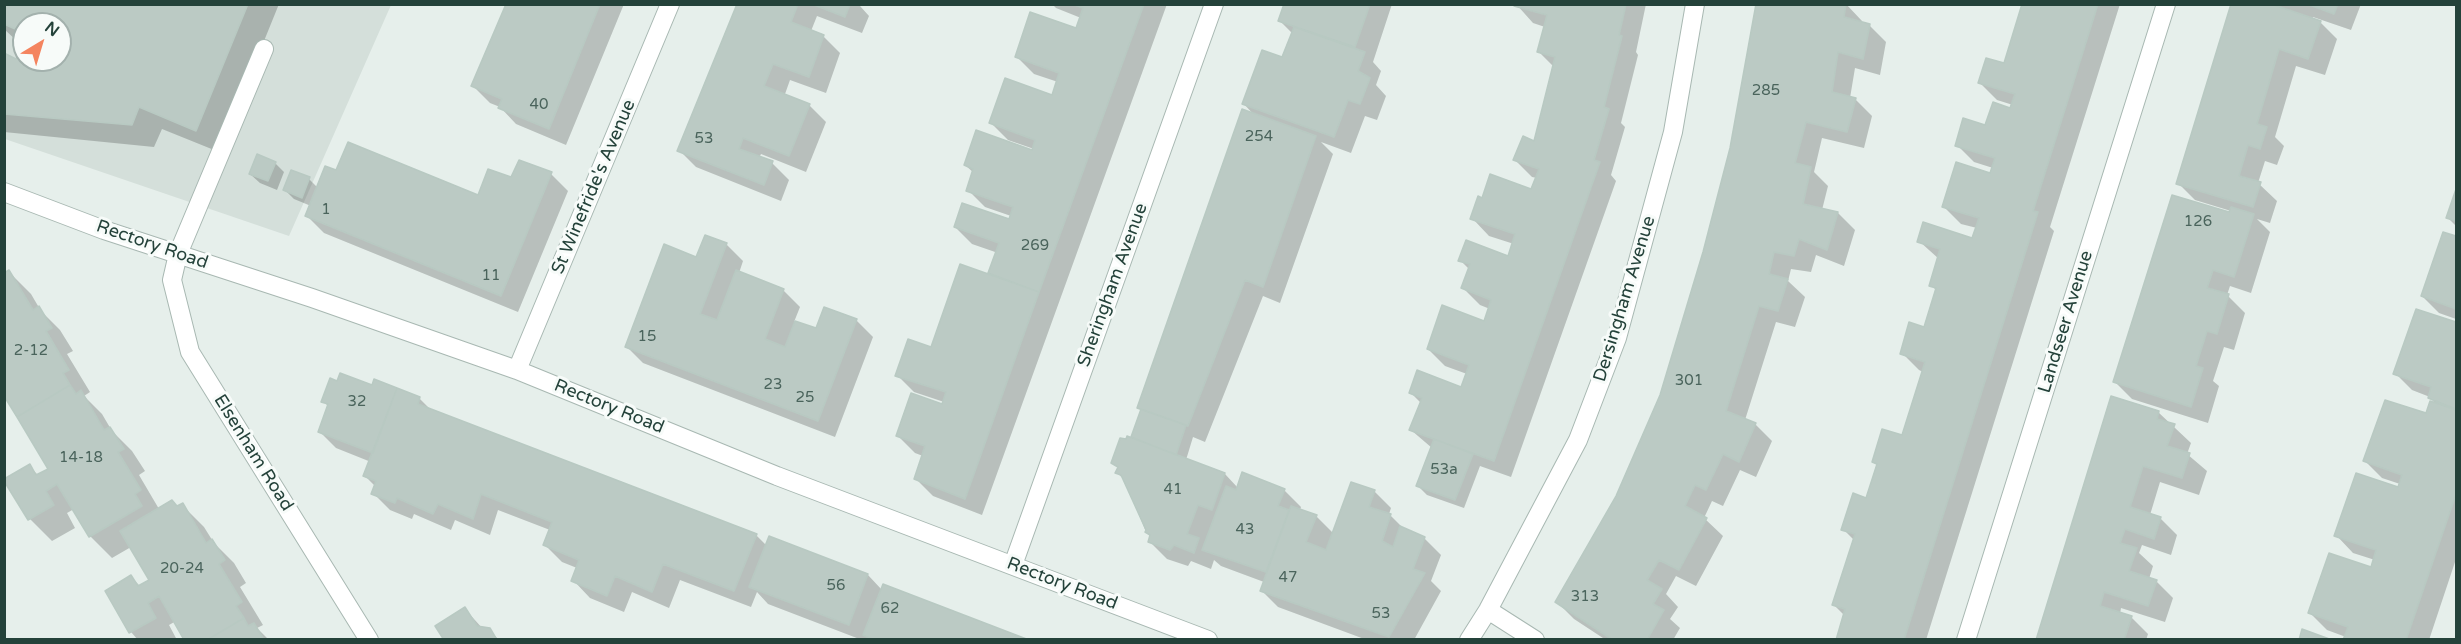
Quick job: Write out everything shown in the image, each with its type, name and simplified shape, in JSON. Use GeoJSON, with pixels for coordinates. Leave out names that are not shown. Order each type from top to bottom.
{"type":"FeatureCollection","features":[{"type":"Feature","properties":{"kind":"street","name":"St Winefride's Avenue"},"geometry":{"type":"LineString","coordinates":[[517,370],[670,4]]}},
{"type":"Feature","properties":{"kind":"street","name":"Sheringham Avenue"},"geometry":{"type":"LineString","coordinates":[[1013,565],[1214,4]]}},
{"type":"Feature","properties":{"kind":"street","name":"Dersingham Avenue"},"geometry":{"type":"LineString","coordinates":[[1469,639],[1488,610],[1578,440],[1617,338],[1673,132],[1695,4]]}},
{"type":"Feature","properties":{"kind":"street","name":"Landseer Avenue"},"geometry":{"type":"LineString","coordinates":[[1966,639],[2166,4]]}},
{"type":"Feature","properties":{"kind":"street","name":"Elsenham Road"},"geometry":{"type":"LineString","coordinates":[[264,49],[178,254],[172,280],[190,352],[369,639]]}},
{"type":"Feature","properties":{"kind":"street","name":"Rectory Road"},"geometry":{"type":"LineString","coordinates":[[4,192],[104,230],[517,370],[777,476],[1208,639]]}},
{"type":"Feature","properties":{"kind":"street"},"geometry":{"type":"LineString","coordinates":[[1488,610],[1535,639]]}},
{"type":"Feature","properties":{"kind":"shaded area"},"geometry":{"type":"Polygon","coordinates":[[[5,5],[391,5],[289,236],[5,139],[5,5]]]}},
{"type":"Feature","properties":{"kind":"building"},"geometry":{"type":"Polygon","coordinates":[[[4,4],[248,4],[196,131],[139,107],[132,125],[4,114],[4,53],[12,57],[12,72],[72,72],[72,12],[12,12],[12,28],[4,24],[4,4]]]}},
{"type":"Feature","properties":{"kind":"building"},"geometry":{"type":"Polygon","coordinates":[[[506,4],[600,4],[549,129],[498,108],[502,99],[471,86],[506,4]]]}},
{"type":"Feature","properties":{"kind":"building"},"geometry":{"type":"Polygon","coordinates":[[[737,4],[798,4],[791,22],[824,35],[809,77],[773,64],[764,86],[810,104],[789,156],[743,138],[739,149],[773,161],[764,185],[677,151],[737,4]]]}},
{"type":"Feature","properties":{"kind":"building"},"geometry":{"type":"Polygon","coordinates":[[[812,4],[850,4],[845,17],[812,4]]]}},
{"type":"Feature","properties":{"kind":"building"},"geometry":{"type":"Polygon","coordinates":[[[1072,4],[1144,4],[1039,292],[988,273],[999,243],[954,227],[962,203],[1009,219],[1013,207],[966,191],[973,169],[964,165],[976,130],[1032,150],[1035,140],[989,123],[1005,78],[1052,95],[1059,73],[1015,57],[1030,12],[1076,28],[1083,8],[1072,4]]]}},
{"type":"Feature","properties":{"kind":"building"},"geometry":{"type":"Polygon","coordinates":[[[1284,4],[1370,4],[1355,47],[1278,21],[1284,4]]]}},
{"type":"Feature","properties":{"kind":"building"},"geometry":{"type":"Polygon","coordinates":[[[1515,4],[1626,4],[1619,35],[1622,36],[1604,107],[1609,109],[1594,160],[1600,162],[1494,461],[1409,430],[1422,398],[1409,393],[1417,370],[1461,387],[1469,365],[1427,349],[1442,305],[1484,321],[1491,300],[1461,288],[1470,264],[1458,261],[1466,240],[1508,256],[1515,234],[1470,219],[1478,196],[1482,198],[1490,174],[1531,189],[1539,169],[1513,160],[1523,136],[1534,141],[1555,57],[1537,52],[1547,15],[1514,6],[1515,4]]]}},
{"type":"Feature","properties":{"kind":"building"},"geometry":{"type":"Polygon","coordinates":[[[1756,4],[1846,4],[1844,17],[1870,24],[1863,59],[1838,52],[1832,92],[1856,98],[1847,132],[1806,122],[1795,163],[1811,167],[1803,204],[1838,212],[1827,250],[1799,239],[1794,256],[1774,252],[1769,274],[1788,279],[1778,311],[1759,306],[1726,411],[1756,423],[1739,462],[1723,454],[1706,490],[1695,485],[1685,506],[1707,518],[1679,570],[1659,560],[1647,580],[1662,589],[1653,604],[1664,610],[1647,640],[1613,640],[1555,602],[1616,496],[1660,395],[1703,252],[1730,148],[1756,4]]]}},
{"type":"Feature","properties":{"kind":"building"},"geometry":{"type":"Polygon","coordinates":[[[2022,4],[2098,4],[2033,211],[2038,212],[1904,640],[1836,640],[1845,609],[1832,605],[1855,534],[1841,530],[1853,493],[1866,498],[1877,464],[1872,462],[1882,429],[1902,435],[1925,362],[1900,354],[1909,322],[1924,327],[1936,288],[1929,286],[1940,249],[1917,242],[1923,222],[1972,238],[1979,218],[1942,207],[1956,162],[1990,173],[1995,158],[1955,146],[1963,118],[1985,125],[1993,102],[2010,108],[2015,94],[1978,83],[1986,58],[2004,63],[2022,4]]]}},
{"type":"Feature","properties":{"kind":"building"},"geometry":{"type":"Polygon","coordinates":[[[2231,4],[2271,4],[2321,21],[2308,59],[2279,49],[2257,124],[2267,127],[2260,149],[2248,145],[2239,176],[2261,182],[2253,207],[2176,184],[2231,4]]]}},
{"type":"Feature","properties":{"kind":"building"},"geometry":{"type":"Polygon","coordinates":[[[2307,4],[2338,4],[2334,14],[2307,4]]]}},
{"type":"Feature","properties":{"kind":"building"},"geometry":{"type":"Polygon","coordinates":[[[1294,27],[1365,52],[1358,71],[1370,78],[1360,104],[1348,100],[1334,137],[1242,104],[1262,50],[1282,57],[1294,27]]]}},
{"type":"Feature","properties":{"kind":"building"},"geometry":{"type":"Polygon","coordinates":[[[1242,109],[1316,136],[1263,287],[1245,280],[1188,426],[1137,408],[1242,109]]]}},
{"type":"Feature","properties":{"kind":"building"},"geometry":{"type":"Polygon","coordinates":[[[348,142],[478,195],[488,169],[511,177],[519,160],[552,172],[501,296],[305,216],[325,166],[336,170],[348,142]]]}},
{"type":"Feature","properties":{"kind":"building"},"geometry":{"type":"Polygon","coordinates":[[[257,154],[276,162],[268,181],[249,174],[257,154]]]}},
{"type":"Feature","properties":{"kind":"building"},"geometry":{"type":"Polygon","coordinates":[[[291,170],[310,177],[302,198],[283,190],[291,170]]]}},
{"type":"Feature","properties":{"kind":"building"},"geometry":{"type":"Polygon","coordinates":[[[2456,189],[2456,221],[2446,218],[2456,189]]]}},
{"type":"Feature","properties":{"kind":"building"},"geometry":{"type":"Polygon","coordinates":[[[2172,195],[2229,212],[2231,207],[2254,214],[2234,277],[2213,270],[2207,288],[2229,294],[2217,334],[2207,331],[2196,366],[2203,368],[2191,407],[2113,382],[2172,195]]]}},
{"type":"Feature","properties":{"kind":"building"},"geometry":{"type":"Polygon","coordinates":[[[2443,232],[2456,236],[2456,309],[2421,296],[2443,232]]]}},
{"type":"Feature","properties":{"kind":"building"},"geometry":{"type":"Polygon","coordinates":[[[705,235],[727,243],[700,314],[717,320],[736,270],[784,289],[765,339],[785,347],[795,321],[816,328],[824,307],[857,319],[818,421],[625,347],[664,244],[696,257],[705,235]]]}},
{"type":"Feature","properties":{"kind":"building"},"geometry":{"type":"Polygon","coordinates":[[[960,264],[1039,292],[965,499],[914,479],[925,446],[896,436],[911,393],[942,404],[946,392],[895,376],[908,339],[931,347],[960,264]]]}},
{"type":"Feature","properties":{"kind":"building"},"geometry":{"type":"Polygon","coordinates":[[[9,270],[33,310],[39,306],[52,328],[46,331],[69,370],[63,373],[70,385],[17,417],[4,396],[4,273],[9,270]]]}},
{"type":"Feature","properties":{"kind":"building"},"geometry":{"type":"Polygon","coordinates":[[[2416,309],[2456,322],[2456,409],[2428,398],[2431,387],[2393,374],[2416,309]]]}},
{"type":"Feature","properties":{"kind":"building"},"geometry":{"type":"Polygon","coordinates":[[[340,373],[372,385],[374,379],[397,388],[373,453],[318,432],[328,404],[321,402],[330,378],[337,381],[340,373]]]}},
{"type":"Feature","properties":{"kind":"building"},"geometry":{"type":"Polygon","coordinates":[[[70,385],[76,394],[81,390],[104,430],[110,427],[124,449],[118,452],[141,490],[135,494],[142,506],[89,537],[57,484],[46,491],[54,505],[28,520],[4,481],[30,464],[36,475],[48,469],[17,417],[70,385]]]}},
{"type":"Feature","properties":{"kind":"building"},"geometry":{"type":"Polygon","coordinates":[[[397,388],[420,397],[418,404],[757,534],[734,591],[663,564],[652,592],[615,576],[607,596],[571,581],[579,560],[543,545],[552,522],[481,494],[473,519],[438,504],[433,514],[397,498],[395,503],[371,494],[376,481],[363,476],[397,388]]]}},
{"type":"Feature","properties":{"kind":"building"},"geometry":{"type":"Polygon","coordinates":[[[2111,396],[2159,411],[2157,419],[2175,424],[2167,446],[2190,453],[2182,478],[2143,466],[2130,507],[2161,517],[2154,539],[2125,529],[2120,543],[2137,548],[2129,571],[2157,580],[2148,606],[2104,592],[2100,606],[2132,616],[2124,640],[2036,640],[2111,396]]]}},
{"type":"Feature","properties":{"kind":"building"},"geometry":{"type":"Polygon","coordinates":[[[2385,400],[2426,413],[2430,401],[2456,410],[2456,494],[2406,640],[2343,640],[2348,627],[2308,613],[2329,553],[2371,567],[2376,550],[2334,536],[2356,473],[2398,487],[2402,475],[2363,461],[2385,400]]]}},
{"type":"Feature","properties":{"kind":"building"},"geometry":{"type":"Polygon","coordinates":[[[1141,409],[1186,425],[1176,455],[1131,437],[1141,409]]]}},
{"type":"Feature","properties":{"kind":"building"},"geometry":{"type":"Polygon","coordinates":[[[1127,436],[1225,473],[1212,510],[1198,505],[1187,534],[1199,538],[1194,553],[1174,545],[1170,550],[1148,542],[1150,535],[1145,532],[1121,475],[1115,473],[1118,467],[1111,463],[1120,438],[1126,439],[1127,436]]]}},
{"type":"Feature","properties":{"kind":"building"},"geometry":{"type":"Polygon","coordinates":[[[1434,439],[1473,454],[1455,500],[1416,486],[1434,439]]]}},
{"type":"Feature","properties":{"kind":"building"},"geometry":{"type":"Polygon","coordinates":[[[1242,472],[1285,489],[1278,506],[1289,510],[1266,572],[1202,550],[1226,486],[1236,490],[1242,472]]]}},
{"type":"Feature","properties":{"kind":"building"},"geometry":{"type":"Polygon","coordinates":[[[1351,482],[1375,490],[1369,507],[1391,514],[1382,541],[1393,547],[1400,526],[1425,537],[1413,569],[1425,573],[1389,637],[1260,591],[1291,506],[1317,515],[1306,542],[1326,550],[1351,482]]]}},
{"type":"Feature","properties":{"kind":"building"},"geometry":{"type":"Polygon","coordinates":[[[172,500],[177,506],[183,503],[206,543],[212,539],[225,560],[219,564],[242,602],[236,606],[244,618],[207,640],[184,640],[159,596],[148,603],[156,618],[129,633],[105,591],[131,575],[138,586],[149,580],[120,531],[172,500]]]}},
{"type":"Feature","properties":{"kind":"building"},"geometry":{"type":"Polygon","coordinates":[[[769,536],[868,574],[849,625],[749,587],[769,536]]]}},
{"type":"Feature","properties":{"kind":"building"},"geometry":{"type":"Polygon","coordinates":[[[883,584],[1029,640],[874,640],[863,635],[883,584]]]}},
{"type":"Feature","properties":{"kind":"building"},"geometry":{"type":"Polygon","coordinates":[[[465,607],[477,626],[490,628],[497,640],[444,640],[435,626],[465,607]]]}},
{"type":"Feature","properties":{"kind":"building"},"geometry":{"type":"Polygon","coordinates":[[[244,618],[248,626],[254,623],[264,640],[207,640],[244,618]]]}},
{"type":"Feature","properties":{"kind":"building"},"geometry":{"type":"Polygon","coordinates":[[[2302,629],[2332,640],[2299,640],[2302,629]]]}}]}
